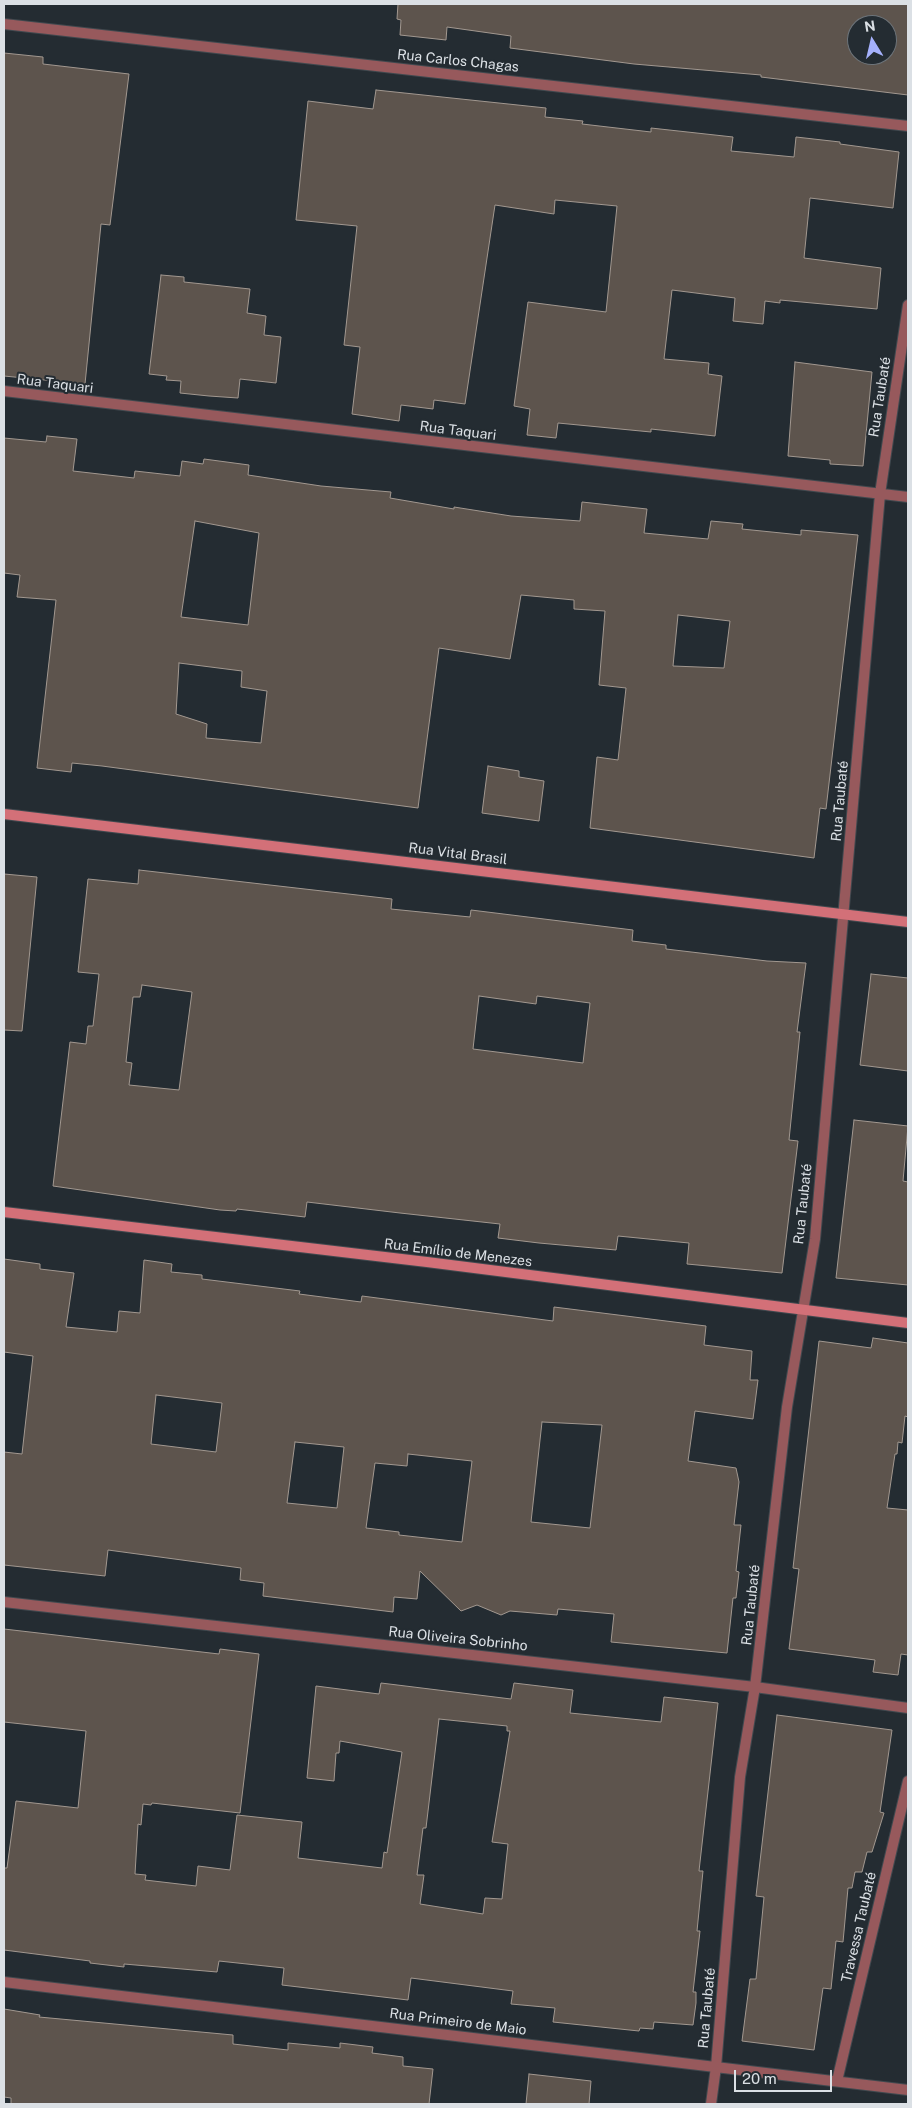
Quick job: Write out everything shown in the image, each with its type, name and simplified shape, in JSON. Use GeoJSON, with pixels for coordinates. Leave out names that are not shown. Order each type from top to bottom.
{"type":"FeatureCollection","features":[{"type":"Feature","properties":{"kind":"street","name":"Rua Carlos Chagas"},"geometry":{"type":"LineString","coordinates":[[4,24],[908,126]]}},
{"type":"Feature","properties":{"kind":"street","name":"Rua Taubaté"},"geometry":{"type":"LineString","coordinates":[[710,2104],[716,2067],[740,1778],[755,1687],[787,1407],[814,1239],[880,494],[908,305]]}},
{"type":"Feature","properties":{"kind":"street","name":"Rua Taquari"},"geometry":{"type":"LineString","coordinates":[[4,391],[908,497]]}},
{"type":"Feature","properties":{"kind":"street","name":"Rua Vital Brasil"},"geometry":{"type":"LineString","coordinates":[[4,814],[908,922]]}},
{"type":"Feature","properties":{"kind":"street","name":"Rua Emílio de Menezes"},"geometry":{"type":"LineString","coordinates":[[4,1212],[417,1261],[908,1323]]}},
{"type":"Feature","properties":{"kind":"street","name":"Rua Oliveira Sobrinho"},"geometry":{"type":"LineString","coordinates":[[4,1602],[755,1687],[908,1708]]}},
{"type":"Feature","properties":{"kind":"street","name":"Travessa Taubaté"},"geometry":{"type":"LineString","coordinates":[[837,2080],[908,1781]]}},
{"type":"Feature","properties":{"kind":"street","name":"Rua Primeiro de Maio"},"geometry":{"type":"LineString","coordinates":[[4,1982],[837,2080],[908,2090]]}},
{"type":"Feature","properties":{"kind":"building"},"geometry":{"type":"Polygon","coordinates":[[[398,4],[908,4],[908,95],[761,77],[761,75],[634,64],[510,48],[511,36],[447,27],[446,40],[400,35],[401,20],[397,19],[398,4]]]}},
{"type":"Feature","properties":{"kind":"building"},"geometry":{"type":"Polygon","coordinates":[[[4,53],[43,57],[43,64],[129,74],[110,225],[101,224],[85,384],[4,376],[4,53]]]}},
{"type":"Feature","properties":{"kind":"building"},"geometry":{"type":"Polygon","coordinates":[[[376,90],[546,108],[545,117],[583,121],[582,124],[651,132],[651,128],[733,137],[731,151],[794,157],[796,137],[899,152],[893,208],[810,198],[804,258],[881,268],[877,309],[780,300],[780,303],[765,301],[763,324],[733,321],[735,298],[672,290],[664,359],[709,363],[708,374],[722,376],[715,436],[651,429],[651,432],[558,423],[556,438],[527,435],[530,409],[514,406],[528,302],[606,312],[617,206],[555,200],[554,214],[495,205],[465,404],[434,400],[433,409],[401,405],[399,421],[352,414],[360,347],[344,345],[357,226],[296,220],[308,101],[373,109],[376,90]]]}},
{"type":"Feature","properties":{"kind":"building"},"geometry":{"type":"Polygon","coordinates":[[[161,275],[184,277],[184,282],[250,289],[247,313],[266,316],[264,335],[281,337],[276,383],[240,379],[238,398],[209,396],[180,393],[181,381],[166,380],[167,376],[149,374],[161,275]]]}},
{"type":"Feature","properties":{"kind":"building"},"geometry":{"type":"Polygon","coordinates":[[[795,362],[872,372],[863,466],[830,464],[830,460],[788,456],[795,362]]]}},
{"type":"Feature","properties":{"kind":"building"},"geometry":{"type":"Polygon","coordinates":[[[47,436],[77,439],[73,471],[134,478],[135,471],[180,476],[182,461],[203,464],[204,459],[249,465],[248,475],[321,486],[391,492],[390,498],[511,516],[580,521],[582,502],[647,509],[644,533],[708,539],[711,521],[743,524],[742,529],[801,535],[801,530],[858,535],[826,809],[820,808],[814,858],[590,828],[597,757],[618,760],[626,688],[599,685],[605,611],[574,609],[574,600],[521,595],[510,659],[439,648],[418,808],[102,766],[72,763],[71,772],[37,768],[56,600],[17,597],[20,575],[4,573],[4,438],[46,442],[47,436]],[[195,521],[181,617],[248,625],[259,533],[195,521]],[[678,615],[673,666],[724,668],[730,621],[678,615]],[[179,663],[176,714],[207,724],[206,738],[261,743],[267,691],[241,687],[242,671],[179,663]]]}},
{"type":"Feature","properties":{"kind":"building"},"geometry":{"type":"Polygon","coordinates":[[[488,766],[519,771],[519,777],[544,781],[539,821],[482,813],[488,766]]]}},
{"type":"Feature","properties":{"kind":"building"},"geometry":{"type":"Polygon","coordinates":[[[139,870],[392,899],[391,909],[470,917],[471,910],[633,930],[632,941],[666,945],[666,949],[767,961],[806,963],[797,1032],[800,1032],[789,1140],[798,1141],[782,1273],[687,1264],[689,1243],[618,1236],[616,1250],[498,1238],[500,1224],[307,1202],[305,1217],[237,1209],[236,1211],[220,1210],[53,1186],[70,1042],[86,1044],[88,1026],[93,1026],[99,974],[78,972],[88,879],[138,884],[139,870]],[[142,985],[140,997],[133,997],[126,1062],[132,1063],[129,1085],[179,1090],[192,992],[142,985]],[[479,996],[473,1049],[583,1063],[590,1003],[537,996],[536,1004],[479,996]]]}},
{"type":"Feature","properties":{"kind":"building"},"geometry":{"type":"Polygon","coordinates":[[[4,874],[37,877],[22,1031],[4,1030],[4,874]]]}},
{"type":"Feature","properties":{"kind":"building"},"geometry":{"type":"Polygon","coordinates":[[[871,974],[908,978],[908,1071],[860,1065],[871,974]]]}},
{"type":"Feature","properties":{"kind":"building"},"geometry":{"type":"Polygon","coordinates":[[[854,1120],[908,1126],[903,1181],[908,1182],[908,1285],[836,1278],[854,1120]]]}},
{"type":"Feature","properties":{"kind":"building"},"geometry":{"type":"Polygon","coordinates":[[[4,1259],[40,1264],[40,1269],[74,1273],[66,1327],[117,1332],[119,1311],[140,1313],[144,1260],[172,1264],[171,1272],[202,1275],[202,1279],[300,1291],[299,1294],[361,1302],[362,1296],[553,1321],[554,1307],[706,1326],[704,1345],[752,1351],[750,1380],[758,1380],[753,1419],[695,1411],[688,1461],[736,1468],[739,1482],[734,1525],[741,1525],[736,1571],[739,1572],[736,1598],[733,1598],[727,1653],[611,1642],[614,1614],[558,1609],[557,1615],[510,1611],[501,1615],[477,1605],[461,1611],[420,1571],[417,1599],[394,1597],[393,1612],[263,1596],[264,1583],[240,1580],[241,1568],[108,1550],[105,1576],[4,1565],[4,1452],[22,1454],[33,1356],[4,1352],[4,1259]],[[156,1395],[151,1444],[216,1452],[222,1403],[156,1395]],[[542,1422],[531,1522],[590,1528],[602,1425],[542,1422]],[[295,1442],[287,1503],[337,1508],[344,1447],[295,1442]],[[408,1454],[407,1466],[375,1463],[366,1528],[399,1532],[399,1535],[462,1542],[472,1461],[408,1454]]]}},
{"type":"Feature","properties":{"kind":"building"},"geometry":{"type":"Polygon","coordinates":[[[873,1338],[908,1343],[908,1417],[905,1416],[902,1443],[898,1442],[897,1454],[895,1454],[887,1508],[908,1510],[908,1655],[901,1654],[898,1675],[873,1672],[875,1660],[789,1649],[799,1569],[793,1568],[819,1341],[871,1348],[873,1338]]]}},
{"type":"Feature","properties":{"kind":"building"},"geometry":{"type":"Polygon","coordinates":[[[4,1629],[219,1654],[220,1649],[259,1654],[240,1813],[152,1803],[151,1805],[143,1804],[141,1825],[138,1824],[135,1874],[146,1875],[145,1880],[196,1886],[198,1866],[230,1870],[237,1815],[302,1822],[298,1858],[382,1868],[384,1852],[387,1853],[402,1752],[340,1741],[339,1753],[336,1753],[334,1781],[307,1778],[316,1686],[379,1694],[381,1683],[511,1699],[514,1683],[573,1690],[570,1713],[661,1722],[664,1697],[718,1703],[699,1871],[703,1871],[697,1931],[700,1931],[693,1992],[696,1992],[696,2003],[693,2025],[654,2022],[653,2029],[640,2028],[639,2031],[553,2022],[555,2008],[511,2004],[513,1991],[411,1978],[408,2000],[282,1985],[284,1968],[219,1961],[217,1972],[124,1964],[124,1967],[4,1950],[4,1868],[7,1868],[16,1801],[78,1808],[86,1731],[4,1722],[4,1629]],[[439,1719],[426,1828],[423,1828],[417,1875],[424,1875],[420,1904],[483,1914],[485,1898],[502,1899],[508,1844],[492,1842],[510,1731],[507,1731],[507,1726],[439,1719]]]}},
{"type":"Feature","properties":{"kind":"building"},"geometry":{"type":"Polygon","coordinates":[[[777,1715],[892,1730],[880,1812],[884,1813],[872,1852],[867,1852],[862,1872],[855,1872],[852,1888],[848,1888],[843,1942],[836,1941],[831,1989],[823,1988],[814,2050],[742,2041],[750,1979],[756,1979],[764,1897],[756,1896],[777,1715]]]}},
{"type":"Feature","properties":{"kind":"building"},"geometry":{"type":"Polygon","coordinates":[[[4,2009],[40,2015],[39,2017],[233,2035],[233,2044],[288,2050],[288,2043],[340,2048],[340,2043],[373,2047],[372,2053],[403,2057],[403,2066],[433,2069],[429,2104],[11,2104],[11,2098],[4,2097],[4,2009]]]}},
{"type":"Feature","properties":{"kind":"building"},"geometry":{"type":"Polygon","coordinates":[[[529,2074],[591,2081],[589,2104],[526,2104],[529,2074]]]}}]}
